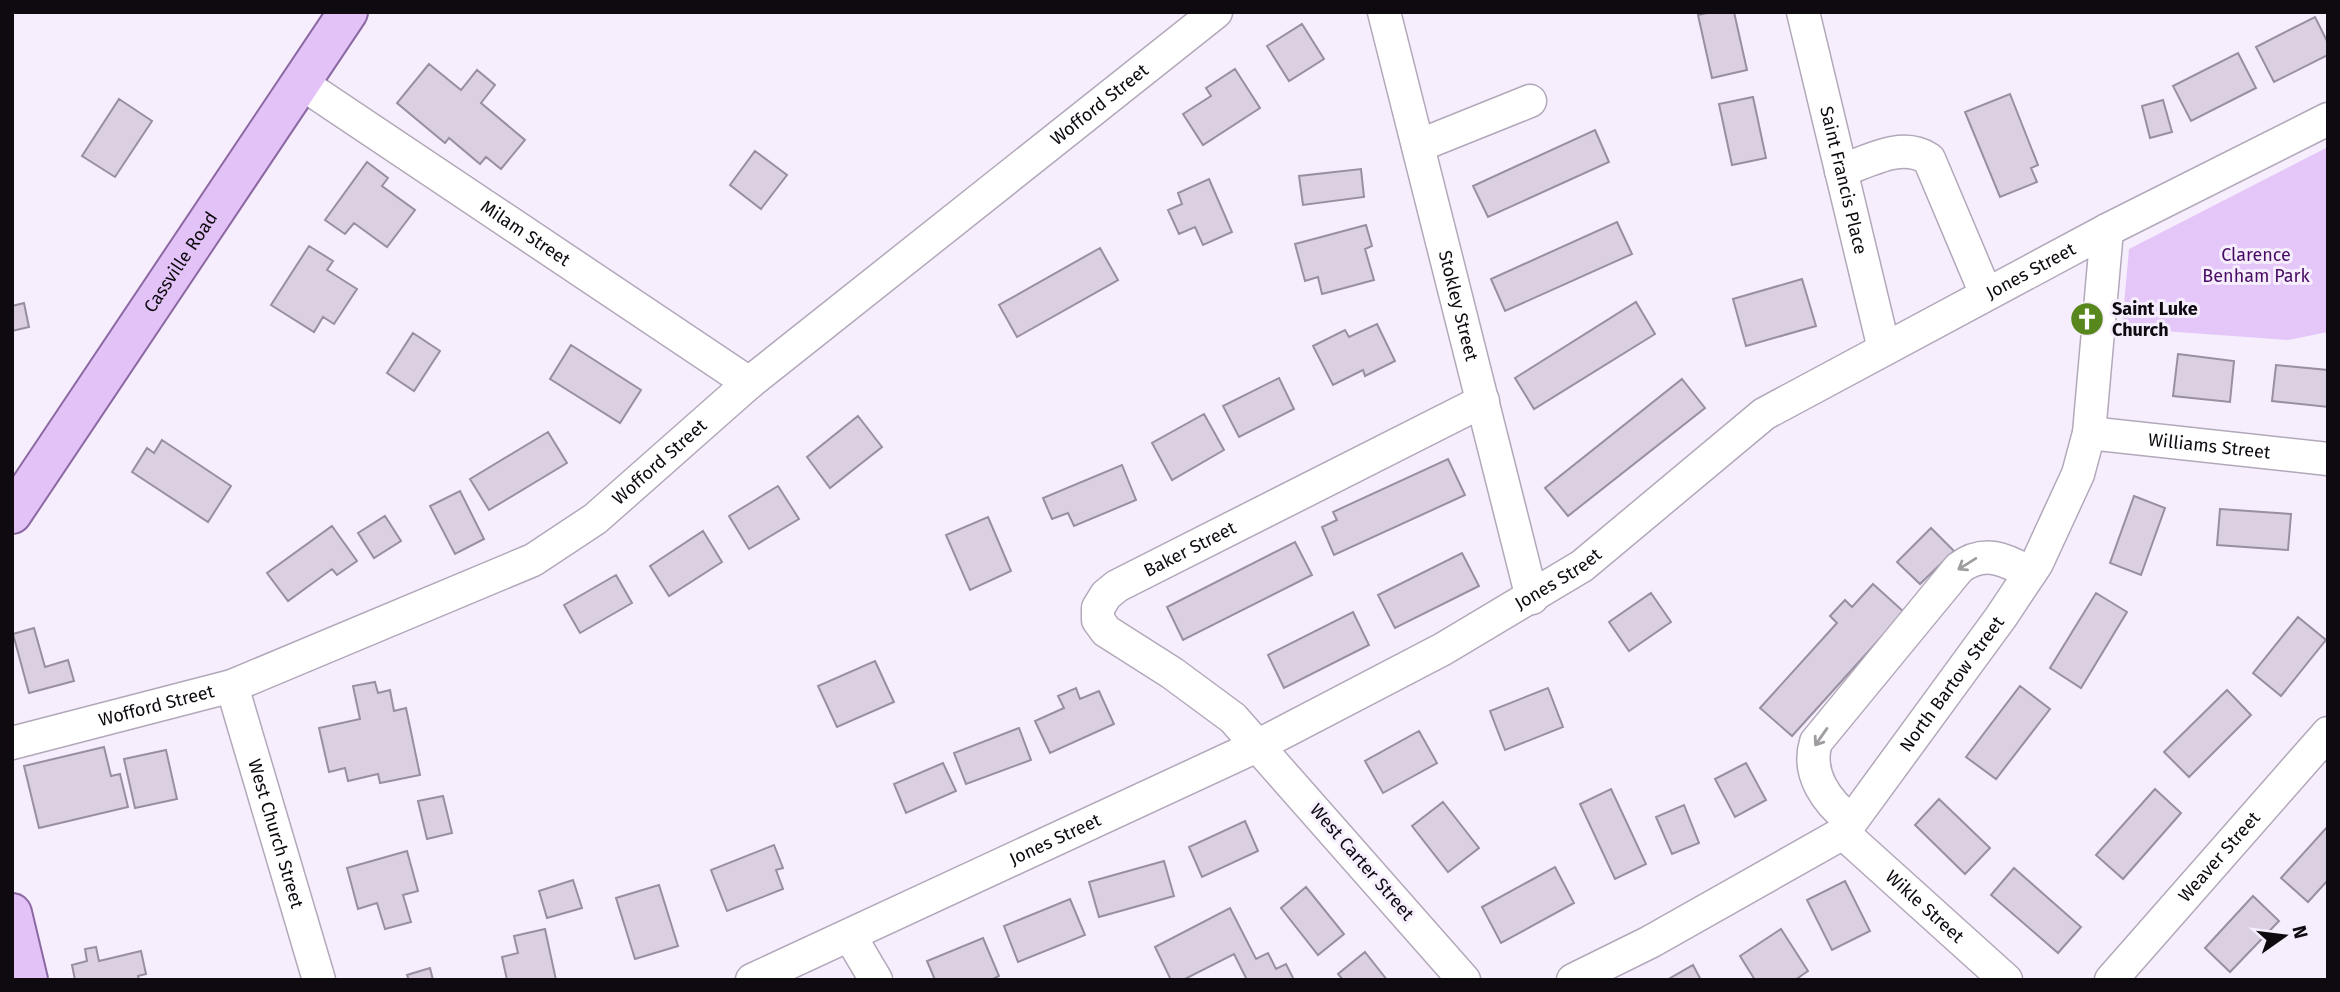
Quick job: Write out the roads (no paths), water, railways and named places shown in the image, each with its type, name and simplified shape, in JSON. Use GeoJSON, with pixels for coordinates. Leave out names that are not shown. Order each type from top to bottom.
{"type":"FeatureCollection","features":[{"type":"Feature","properties":{"kind":"main road","name":"Cassville Road"},"geometry":{"type":"LineString","coordinates":[[12,514],[348,12]]}},
{"type":"Feature","properties":{"kind":"main road"},"geometry":{"type":"LineString","coordinates":[[12,913],[28,980]]}},
{"type":"Feature","properties":{"kind":"street","name":"Wofford Street"},"geometry":{"type":"LineString","coordinates":[[12,743],[232,686],[533,560],[595,519],[749,383],[1216,12]]}},
{"type":"Feature","properties":{"kind":"street","name":"Stokley Street"},"geometry":{"type":"LineString","coordinates":[[1384,12],[1532,597]]}},
{"type":"Feature","properties":{"kind":"street","name":"Saint Francis Place"},"geometry":{"type":"LineString","coordinates":[[1803,12],[1884,349]]}},
{"type":"Feature","properties":{"kind":"street","name":"Milam Street"},"geometry":{"type":"LineString","coordinates":[[301,83],[749,383]]}},
{"type":"Feature","properties":{"kind":"street"},"geometry":{"type":"LineString","coordinates":[[1418,146],[1530,101]]}},
{"type":"Feature","properties":{"kind":"street","name":"Jones Street"},"geometry":{"type":"LineString","coordinates":[[752,980],[1259,745],[1443,649],[1532,597],[1600,552],[1764,414],[2107,230],[2328,119]]}},
{"type":"Feature","properties":{"kind":"street"},"geometry":{"type":"LineString","coordinates":[[1841,171],[1901,151],[1918,152],[1929,159],[1986,294]]}},
{"type":"Feature","properties":{"kind":"street","name":"North Bartow Street"},"geometry":{"type":"LineString","coordinates":[[1573,980],[1650,942],[1847,827],[2030,573],[2061,514],[2078,474],[2089,433],[2107,230]]}},
{"type":"Feature","properties":{"kind":"street","name":"Baker Street"},"geometry":{"type":"LineString","coordinates":[[1259,745],[1233,718],[1172,673],[1106,631],[1098,620],[1098,608],[1106,595],[1483,401]]}},
{"type":"Feature","properties":{"kind":"street","name":"Williams Street"},"geometry":{"type":"LineString","coordinates":[[2089,433],[2328,459]]}},
{"type":"Feature","properties":{"kind":"street","name":"Wikle Street"},"geometry":{"type":"LineString","coordinates":[[2006,980],[1847,827],[1816,778],[1812,754],[1816,742],[1959,568],[1981,557],[1996,557],[2030,573]]}},
{"type":"Feature","properties":{"kind":"street","name":"West Church Street"},"geometry":{"type":"LineString","coordinates":[[232,686],[319,980]]}},
{"type":"Feature","properties":{"kind":"street","name":"Weaver Street"},"geometry":{"type":"LineString","coordinates":[[2111,980],[2328,733]]}},
{"type":"Feature","properties":{"kind":"street","name":"West Carter Street"},"geometry":{"type":"LineString","coordinates":[[1259,745],[1464,980]]}},
{"type":"Feature","properties":{"kind":"street"},"geometry":{"type":"LineString","coordinates":[[850,936],[876,980]]}},
{"type":"Feature","properties":{"kind":"place","name":"Saint Luke Church"},"geometry":{"type":"Point","coordinates":[2087,319]}},
{"type":"Feature","properties":{"kind":"park label","name":"Clarence Benham Park"},"geometry":{"type":"Point","coordinates":[2256,265]}}]}
